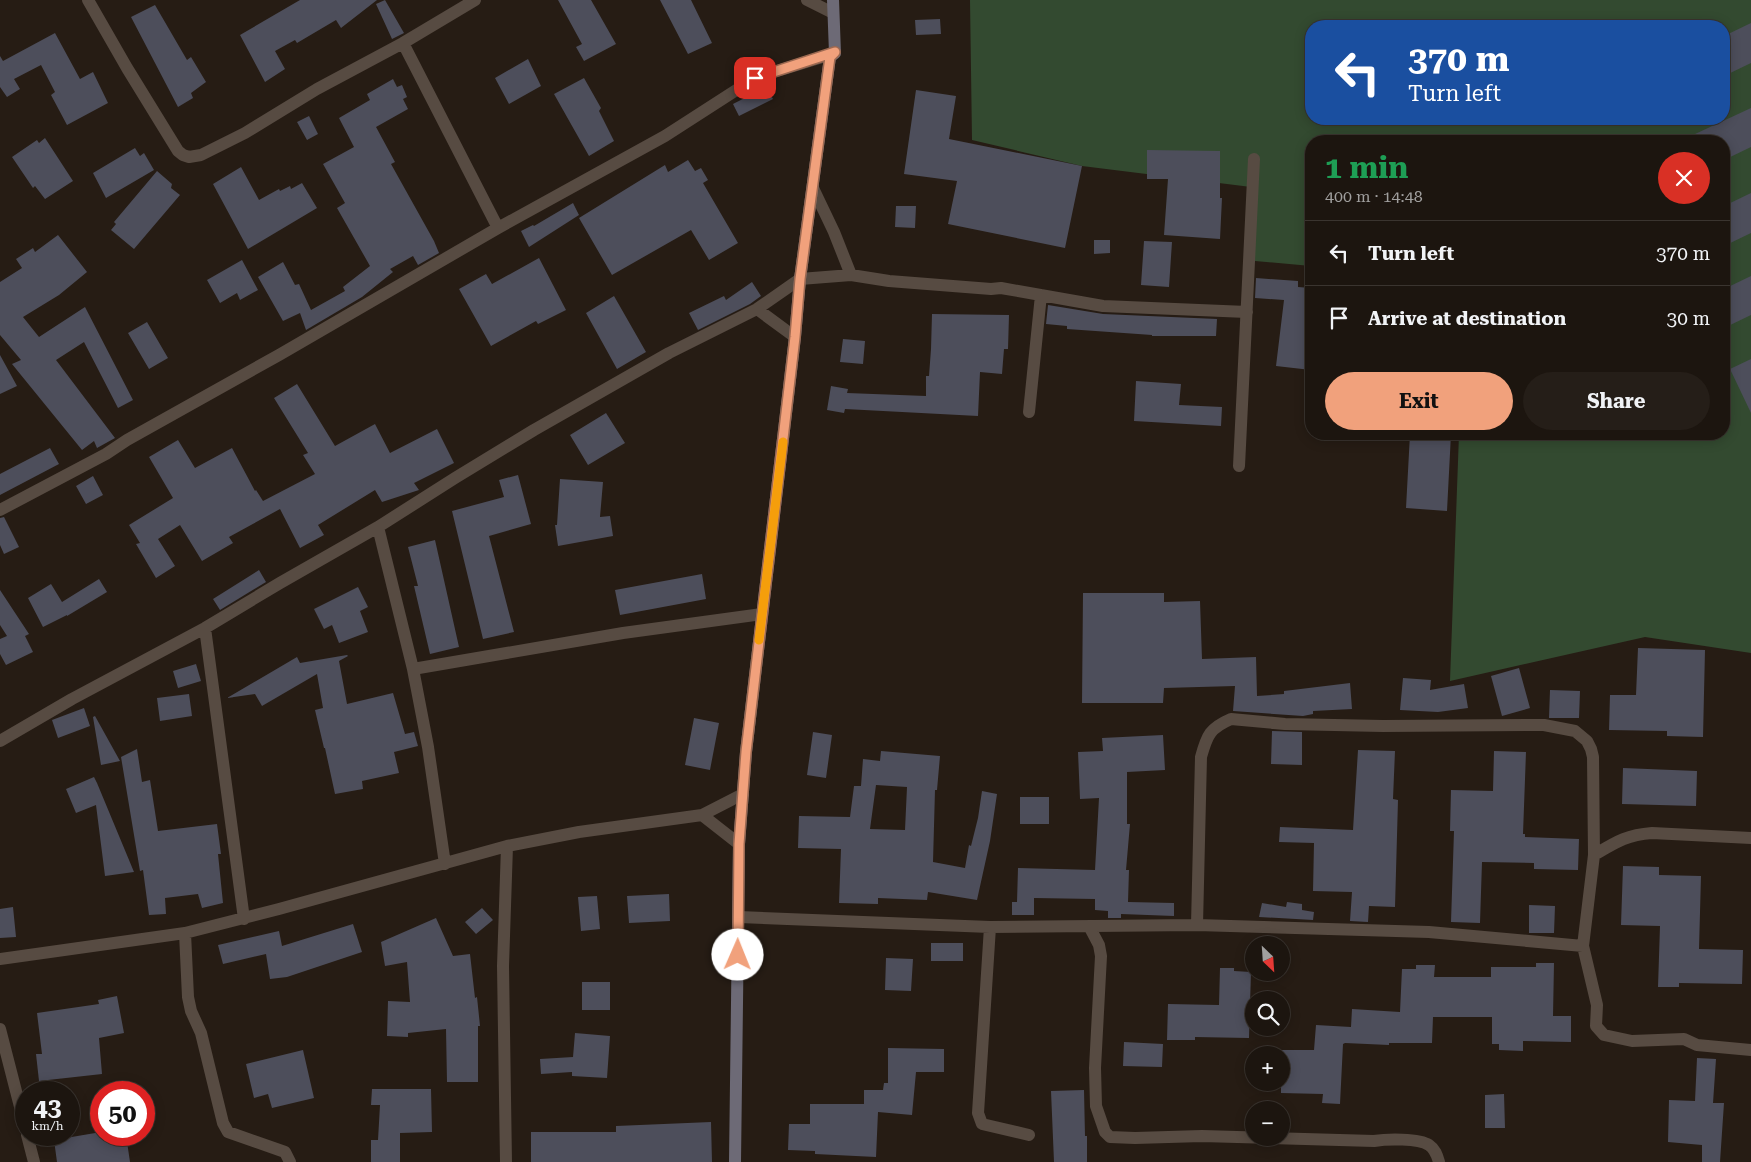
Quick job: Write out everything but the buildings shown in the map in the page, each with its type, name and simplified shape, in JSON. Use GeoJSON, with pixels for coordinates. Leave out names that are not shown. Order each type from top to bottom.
{"type":"FeatureCollection","features":[{"type":"Feature","properties":{"kind":"main road"},"geometry":{"type":"LineString","coordinates":[[735,1162],[739,844],[746,752],[795,337],[800,279],[830,57],[835,52],[833,0]]}},
{"type":"Feature","properties":{"kind":"street"},"geometry":{"type":"LineString","coordinates":[[88,0],[178,151],[189,158],[201,155],[245,133],[317,89],[403,43],[475,0]]}},
{"type":"Feature","properties":{"kind":"street"},"geometry":{"type":"LineString","coordinates":[[96,14],[102,0]]}},
{"type":"Feature","properties":{"kind":"street"},"geometry":{"type":"LineString","coordinates":[[807,0],[833,13]]}},
{"type":"Feature","properties":{"kind":"street"},"geometry":{"type":"LineString","coordinates":[[403,43],[498,228]]}},
{"type":"Feature","properties":{"kind":"street"},"geometry":{"type":"LineString","coordinates":[[0,510],[106,454],[127,440],[279,355],[498,228],[665,136],[755,78],[835,52]]}},
{"type":"Feature","properties":{"kind":"street"},"geometry":{"type":"LineString","coordinates":[[1239,466],[1254,159]]}},
{"type":"Feature","properties":{"kind":"street"},"geometry":{"type":"LineString","coordinates":[[813,188],[834,232],[851,275]]}},
{"type":"Feature","properties":{"kind":"street"},"geometry":{"type":"LineString","coordinates":[[0,741],[72,699],[205,628],[378,527],[534,430],[669,353],[757,308],[800,279],[851,275],[931,285],[991,290],[1001,288],[1103,306],[1246,312]]}},
{"type":"Feature","properties":{"kind":"street"},"geometry":{"type":"LineString","coordinates":[[1029,412],[1041,295]]}},
{"type":"Feature","properties":{"kind":"street"},"geometry":{"type":"LineString","coordinates":[[757,308],[795,337]]}},
{"type":"Feature","properties":{"kind":"street"},"geometry":{"type":"LineString","coordinates":[[378,527],[412,669],[428,747],[444,864]]}},
{"type":"Feature","properties":{"kind":"street"},"geometry":{"type":"LineString","coordinates":[[412,669],[623,632],[762,614]]}},
{"type":"Feature","properties":{"kind":"street"},"geometry":{"type":"LineString","coordinates":[[205,628],[244,919]]}},
{"type":"Feature","properties":{"kind":"street"},"geometry":{"type":"LineString","coordinates":[[1198,925],[1201,757],[1206,737],[1216,727],[1231,719],[1285,724],[1383,726],[1544,725],[1575,731],[1587,741],[1593,757],[1594,854],[1583,946],[1597,1005],[1596,1026],[1604,1034],[1632,1042],[1684,1039],[1697,1045],[1751,1050]]}},
{"type":"Feature","properties":{"kind":"street"},"geometry":{"type":"LineString","coordinates":[[0,959],[184,933],[244,919],[507,846],[579,832],[702,815],[743,794]]}},
{"type":"Feature","properties":{"kind":"street"},"geometry":{"type":"LineString","coordinates":[[702,815],[739,844]]}},
{"type":"Feature","properties":{"kind":"street"},"geometry":{"type":"LineString","coordinates":[[1594,854],[1624,837],[1639,834],[1751,838]]}},
{"type":"Feature","properties":{"kind":"street"},"geometry":{"type":"LineString","coordinates":[[506,1162],[503,966],[507,846]]}},
{"type":"Feature","properties":{"kind":"street"},"geometry":{"type":"LineString","coordinates":[[739,917],[990,927],[1198,925],[1429,932],[1583,946]]}},
{"type":"Feature","properties":{"kind":"street"},"geometry":{"type":"LineString","coordinates":[[1089,926],[1099,944],[1101,956],[1096,1106],[1105,1132],[1110,1137],[1202,1136],[1374,1141],[1385,1139],[1423,1142],[1435,1151],[1439,1162]]}},
{"type":"Feature","properties":{"kind":"street"},"geometry":{"type":"LineString","coordinates":[[990,927],[978,1113],[982,1124],[1029,1135]]}},
{"type":"Feature","properties":{"kind":"street"},"geometry":{"type":"LineString","coordinates":[[184,933],[188,997],[191,1011],[201,1033],[223,1123],[228,1132],[285,1152],[290,1162]]}},
{"type":"Feature","properties":{"kind":"street"},"geometry":{"type":"LineString","coordinates":[[0,1029],[15,1087]]}},
{"type":"Feature","properties":{"kind":"street"},"geometry":{"type":"LineString","coordinates":[[30,1146],[34,1162]]}},
{"type":"Feature","properties":{"kind":"green space"},"geometry":{"type":"Polygon","coordinates":[[[970,0],[1751,0],[1751,653],[1645,637],[1450,681],[1459,440],[1730,440],[1730,135],[1305,135],[1305,265],[1255,261],[1251,187],[1082,166],[972,140],[970,0]]]}},
{"type":"Feature","properties":{"kind":"slow traffic"},"geometry":{"type":"LineString","coordinates":[[759,640],[783,442]]}},
{"type":"Feature","properties":{"kind":"route"},"geometry":{"type":"LineString","coordinates":[[738,955],[739,844],[746,752],[795,337],[800,279],[830,57],[835,52],[755,78]]}}]}
